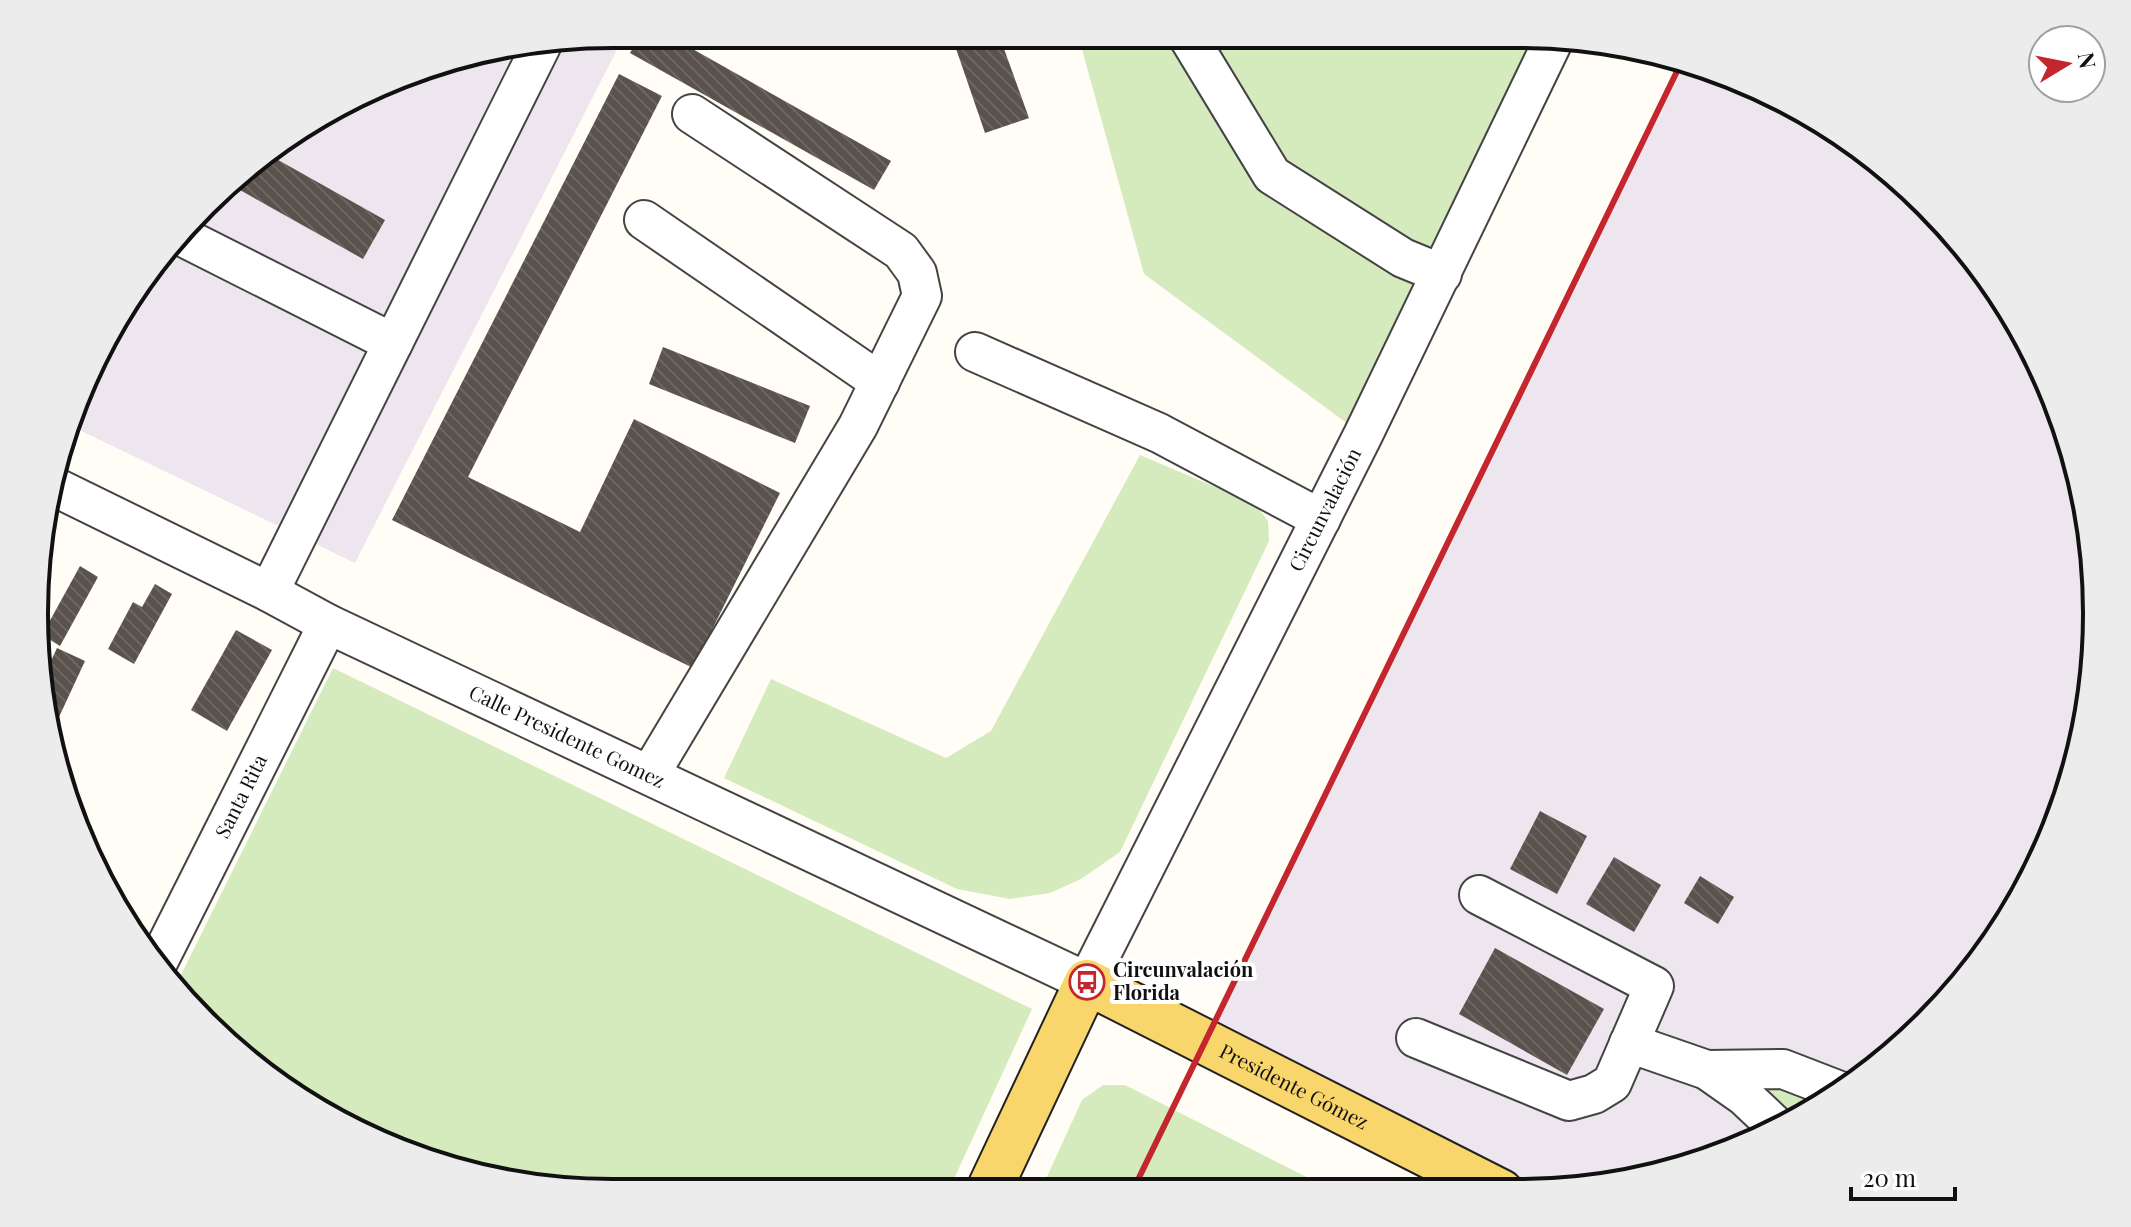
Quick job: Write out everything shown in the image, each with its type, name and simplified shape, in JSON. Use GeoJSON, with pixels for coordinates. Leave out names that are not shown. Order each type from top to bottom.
{"type":"FeatureCollection","features":[{"type":"Feature","properties":{"kind":"main road"},"geometry":{"type":"LineString","coordinates":[[994,1179],[1087,982]]}},
{"type":"Feature","properties":{"kind":"main road","name":"Presidente Gómez"},"geometry":{"type":"LineString","coordinates":[[1087,982],[1475,1179]]}},
{"type":"Feature","properties":{"kind":"street"},"geometry":{"type":"LineString","coordinates":[[1205,48],[1272,175],[1403,258],[1442,274]]}},
{"type":"Feature","properties":{"kind":"street","name":"Circunvalación"},"geometry":{"type":"LineString","coordinates":[[1087,982],[1321,519],[1549,49]]}},
{"type":"Feature","properties":{"kind":"street"},"geometry":{"type":"LineString","coordinates":[[269,592],[537,53]]}},
{"type":"Feature","properties":{"kind":"street"},"geometry":{"type":"LineString","coordinates":[[650,774],[858,426],[922,296],[917,273],[901,251],[692,114]]}},
{"type":"Feature","properties":{"kind":"street"},"geometry":{"type":"LineString","coordinates":[[644,220],[880,382]]}},
{"type":"Feature","properties":{"kind":"street"},"geometry":{"type":"LineString","coordinates":[[189,240],[393,343]]}},
{"type":"Feature","properties":{"kind":"street"},"geometry":{"type":"LineString","coordinates":[[975,352],[1159,433],[1321,519]]}},
{"type":"Feature","properties":{"kind":"street","name":"Calle Presidente Gomez"},"geometry":{"type":"LineString","coordinates":[[62,490],[328,624],[1087,982]]}},
{"type":"Feature","properties":{"kind":"street","name":"Santa Rita"},"geometry":{"type":"LineString","coordinates":[[162,954],[328,624]]}},
{"type":"Feature","properties":{"kind":"street"},"geometry":{"type":"LineString","coordinates":[[1416,1038],[1569,1101],[1594,1094],[1612,1083],[1654,986],[1479,895]]}},
{"type":"Feature","properties":{"kind":"street"},"geometry":{"type":"LineString","coordinates":[[1629,1043],[1707,1070],[1744,1096],[1770,1120]]}},
{"type":"Feature","properties":{"kind":"street"},"geometry":{"type":"LineString","coordinates":[[1707,1070],[1783,1069],[1828,1086]]}},
{"type":"Feature","properties":{"kind":"shaded area"},"geometry":{"type":"Polygon","coordinates":[[[618,48],[355,563],[79,430],[106,363],[143,299],[188,241],[241,188],[299,143],[363,106],[467,67],[540,53],[618,48]]]}},
{"type":"Feature","properties":{"kind":"shaded area"},"geometry":{"type":"Polygon","coordinates":[[[1677,71],[1768,106],[1832,143],[1890,188],[1917,214],[1943,241],[1988,299],[2025,363],[2040,397],[2064,467],[2072,503],[2082,577],[2083,614],[2082,650],[2072,724],[2064,760],[2040,830],[2025,864],[1988,928],[1943,986],[1917,1013],[1890,1039],[1832,1084],[1768,1121],[1734,1136],[1664,1160],[1591,1174],[1475,1179],[1204,1041],[1677,71]]]}},
{"type":"Feature","properties":{"kind":"green space"},"geometry":{"type":"Polygon","coordinates":[[[1082,48],[1548,49],[1363,435],[1144,274],[1082,48]]]}},
{"type":"Feature","properties":{"kind":"green space"},"geometry":{"type":"Polygon","coordinates":[[[1140,455],[1255,504],[1268,521],[1269,541],[1120,852],[1081,879],[1050,893],[1010,899],[957,889],[724,778],[771,679],[946,758],[991,731],[1140,455]]]}},
{"type":"Feature","properties":{"kind":"green space"},"geometry":{"type":"Polygon","coordinates":[[[333,668],[1032,1009],[954,1179],[577,1178],[467,1160],[363,1121],[299,1084],[269,1062],[241,1039],[180,977],[333,668]]]}},
{"type":"Feature","properties":{"kind":"green space"},"geometry":{"type":"Polygon","coordinates":[[[1774,1080],[1811,1096],[1789,1109],[1771,1100],[1759,1083],[1774,1080]]]}},
{"type":"Feature","properties":{"kind":"green space"},"geometry":{"type":"Polygon","coordinates":[[[1103,1085],[1125,1085],[1310,1179],[1046,1179],[1082,1100],[1103,1085]]]}},
{"type":"Feature","properties":{"kind":"building"},"geometry":{"type":"Polygon","coordinates":[[[633,48],[691,48],[891,161],[874,190],[630,53],[633,48]]]}},
{"type":"Feature","properties":{"kind":"building"},"geometry":{"type":"Polygon","coordinates":[[[956,48],[1004,48],[1029,118],[985,133],[956,48]]]}},
{"type":"Feature","properties":{"kind":"building"},"geometry":{"type":"Polygon","coordinates":[[[619,74],[662,96],[468,477],[580,532],[634,419],[780,493],[693,668],[392,520],[619,74]]]}},
{"type":"Feature","properties":{"kind":"building"},"geometry":{"type":"Polygon","coordinates":[[[277,159],[385,220],[363,259],[239,190],[277,159]]]}},
{"type":"Feature","properties":{"kind":"building"},"geometry":{"type":"Polygon","coordinates":[[[663,347],[810,406],[795,443],[649,384],[663,347]]]}},
{"type":"Feature","properties":{"kind":"building"},"geometry":{"type":"Polygon","coordinates":[[[80,566],[98,577],[60,646],[49,639],[48,624],[80,566]]]}},
{"type":"Feature","properties":{"kind":"building"},"geometry":{"type":"Polygon","coordinates":[[[155,584],[172,594],[134,664],[108,649],[133,602],[142,607],[155,584]]]}},
{"type":"Feature","properties":{"kind":"building"},"geometry":{"type":"Polygon","coordinates":[[[236,630],[272,650],[227,731],[191,710],[236,630]]]}},
{"type":"Feature","properties":{"kind":"building"},"geometry":{"type":"Polygon","coordinates":[[[57,648],[85,661],[58,719],[53,687],[50,662],[57,648]]]}},
{"type":"Feature","properties":{"kind":"building"},"geometry":{"type":"Polygon","coordinates":[[[1540,811],[1587,836],[1557,894],[1510,869],[1540,811]]]}},
{"type":"Feature","properties":{"kind":"building"},"geometry":{"type":"Polygon","coordinates":[[[1614,857],[1661,885],[1634,932],[1586,904],[1614,857]]]}},
{"type":"Feature","properties":{"kind":"building"},"geometry":{"type":"Polygon","coordinates":[[[1700,876],[1734,897],[1718,924],[1684,903],[1700,876]]]}},
{"type":"Feature","properties":{"kind":"building"},"geometry":{"type":"Polygon","coordinates":[[[1495,948],[1604,1009],[1567,1075],[1459,1014],[1495,948]]]}},
{"type":"Feature","properties":{"kind":"railway"},"geometry":{"type":"LineString","coordinates":[[1138,1179],[1677,71]]}},
{"type":"Feature","properties":{"kind":"place","name":"Circunvalación Florida"},"geometry":{"type":"Point","coordinates":[1087,982]}}]}
